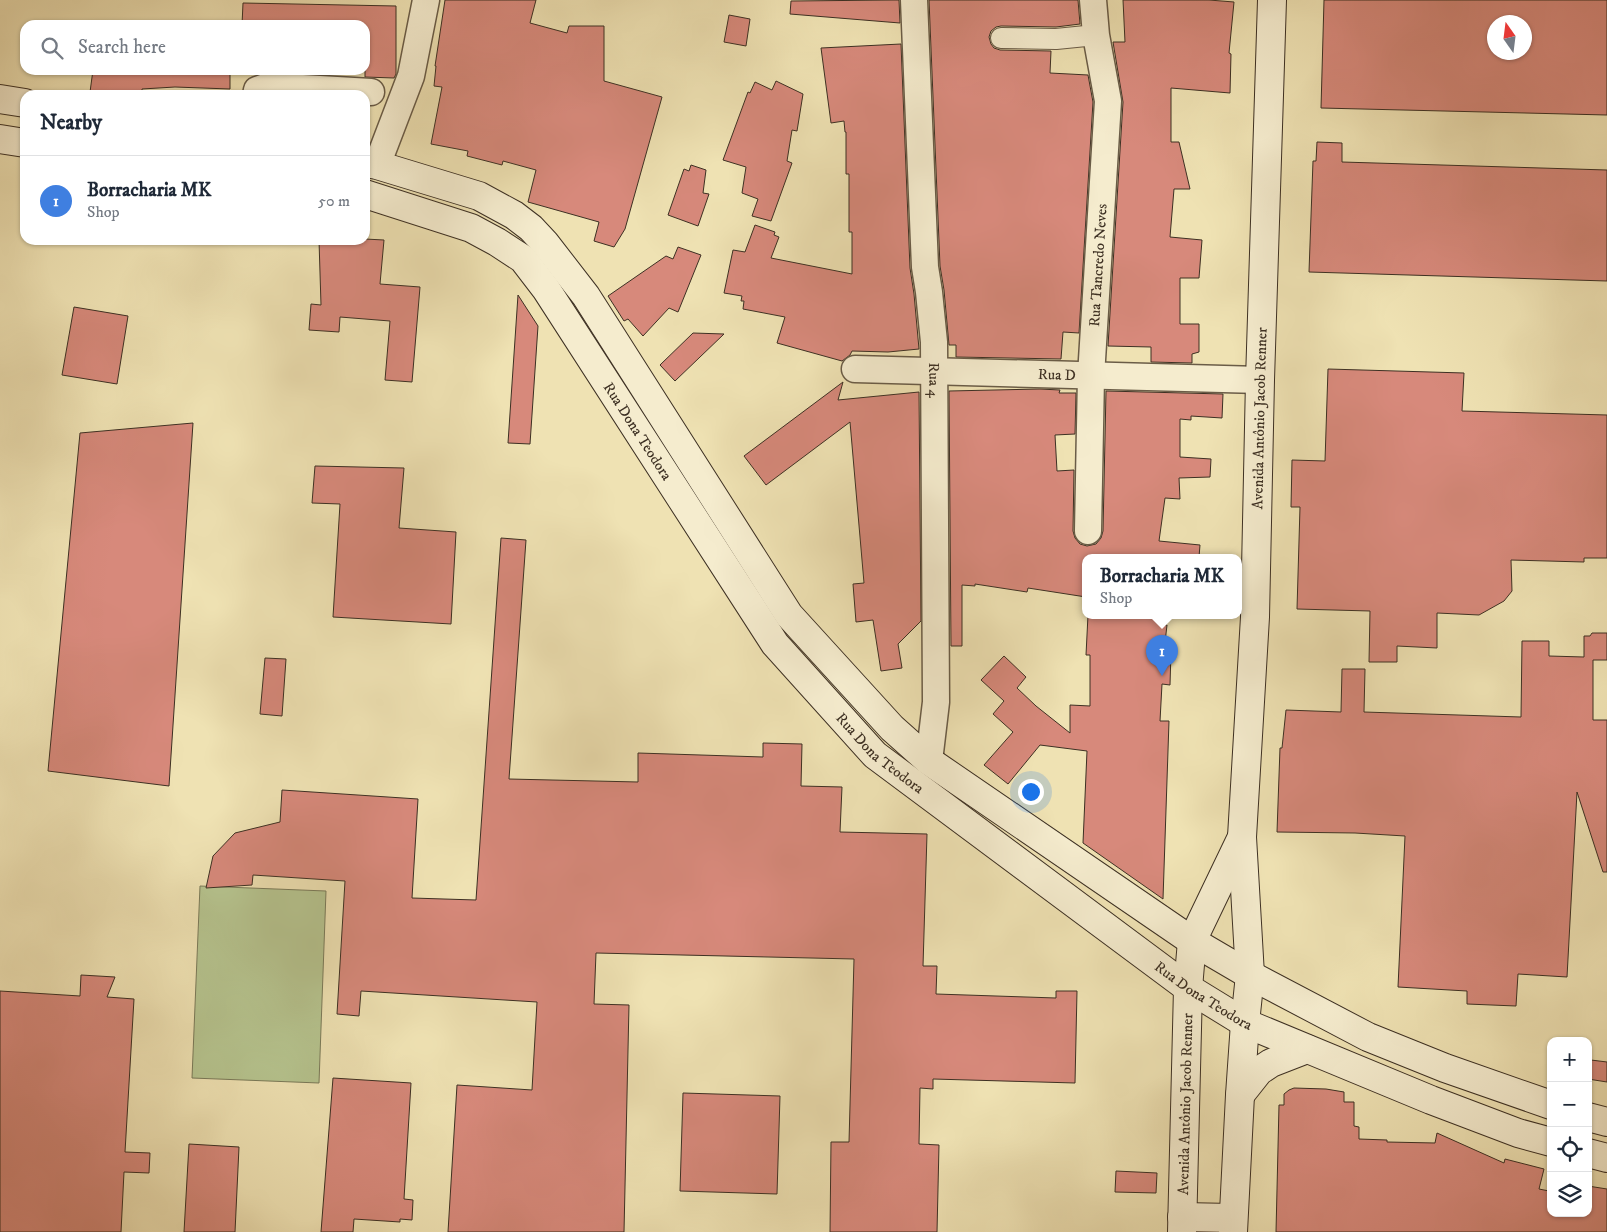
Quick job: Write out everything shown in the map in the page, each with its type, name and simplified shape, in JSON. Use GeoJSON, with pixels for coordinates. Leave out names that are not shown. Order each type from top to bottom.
{"type":"FeatureCollection","features":[{"type":"Feature","properties":{"kind":"main road","name":"Avenida Antônio Jacob Renner"},"geometry":{"type":"LineString","coordinates":[[1233,1225],[1240,1095],[1250,975],[1242,838],[1255,617],[1260,380],[1272,0]]}},
{"type":"Feature","properties":{"kind":"main road"},"geometry":{"type":"LineString","coordinates":[[0,99],[20,102]]}},
{"type":"Feature","properties":{"kind":"main road"},"geometry":{"type":"LineString","coordinates":[[0,139],[20,142]]}},
{"type":"Feature","properties":{"kind":"main road","name":"Rua Dona Teodora"},"geometry":{"type":"LineString","coordinates":[[371,164],[479,196],[514,215],[531,228],[586,296],[789,615],[892,728],[930,761],[1192,941],[1250,975],[1368,1037],[1445,1068],[1547,1104]]}},
{"type":"Feature","properties":{"kind":"main road","name":"Rua Dona Teodora"},"geometry":{"type":"LineString","coordinates":[[370,196],[471,228],[523,259],[546,290],[775,644],[875,755],[1188,988],[1245,1023],[1431,1100],[1547,1141]]}},
{"type":"Feature","properties":{"kind":"main road","name":"Avenida Antônio Jacob Renner"},"geometry":{"type":"LineString","coordinates":[[1182,1225],[1188,988],[1192,941],[1242,838]]}},
{"type":"Feature","properties":{"kind":"main road"},"geometry":{"type":"LineString","coordinates":[[1240,1095],[1258,1071],[1271,1063],[1307,1049]]}},
{"type":"Feature","properties":{"kind":"main road"},"geometry":{"type":"LineString","coordinates":[[1431,1100],[1445,1068]]}},
{"type":"Feature","properties":{"kind":"main road"},"geometry":{"type":"LineString","coordinates":[[1592,1118],[1607,1122]]}},
{"type":"Feature","properties":{"kind":"main road"},"geometry":{"type":"LineString","coordinates":[[1592,1154],[1607,1158]]}},
{"type":"Feature","properties":{"kind":"main road"},"geometry":{"type":"LineString","coordinates":[[1182,1225],[1233,1225]]}},
{"type":"Feature","properties":{"kind":"street"},"geometry":{"type":"LineString","coordinates":[[371,164],[410,76],[426,0]]}},
{"type":"Feature","properties":{"kind":"street","name":"Rua 4"},"geometry":{"type":"LineString","coordinates":[[914,0],[924,259],[934,342],[936,702],[930,761]]}},
{"type":"Feature","properties":{"kind":"street","name":"Rua Tancredo Neves"},"geometry":{"type":"LineString","coordinates":[[1088,530],[1091,376],[1108,100],[1096,35],[1094,0]]}},
{"type":"Feature","properties":{"kind":"street"},"geometry":{"type":"LineString","coordinates":[[1001,38],[1056,39],[1096,35]]}},
{"type":"Feature","properties":{"kind":"street"},"geometry":{"type":"LineString","coordinates":[[257,90],[268,86],[337,90]]}},
{"type":"Feature","properties":{"kind":"street","name":"Rua D"},"geometry":{"type":"LineString","coordinates":[[855,369],[1260,380]]}},
{"type":"Feature","properties":{"kind":"green space"},"geometry":{"type":"Polygon","coordinates":[[[200,886],[326,891],[319,1083],[192,1078],[200,886]]]}},
{"type":"Feature","properties":{"kind":"building"},"geometry":{"type":"Polygon","coordinates":[[[445,0],[536,0],[530,23],[567,33],[569,26],[604,26],[604,81],[662,97],[625,229],[614,247],[594,241],[599,222],[528,202],[536,170],[503,161],[502,165],[467,156],[468,151],[431,144],[442,87],[434,86],[435,66],[445,0]]]}},
{"type":"Feature","properties":{"kind":"building"},"geometry":{"type":"Polygon","coordinates":[[[899,0],[900,23],[790,14],[791,1],[899,0]]]}},
{"type":"Feature","properties":{"kind":"building"},"geometry":{"type":"Polygon","coordinates":[[[929,0],[1078,0],[1080,24],[1056,27],[1001,26],[991,31],[989,37],[994,48],[1000,50],[1051,51],[1050,73],[1088,75],[1093,102],[1079,333],[1063,332],[1061,359],[956,357],[956,345],[949,345],[940,266],[929,0]]]}},
{"type":"Feature","properties":{"kind":"building"},"geometry":{"type":"Polygon","coordinates":[[[1123,0],[1209,0],[1234,2],[1229,53],[1231,54],[1230,93],[1171,88],[1171,142],[1179,142],[1190,189],[1174,189],[1170,237],[1202,240],[1199,278],[1180,278],[1180,324],[1199,324],[1199,352],[1192,354],[1192,363],[1151,362],[1151,347],[1108,346],[1123,102],[1113,42],[1125,42],[1123,0]]]}},
{"type":"Feature","properties":{"kind":"building"},"geometry":{"type":"Polygon","coordinates":[[[1324,0],[1607,0],[1607,115],[1321,108],[1324,0]]]}},
{"type":"Feature","properties":{"kind":"building"},"geometry":{"type":"Polygon","coordinates":[[[243,3],[396,6],[396,74],[394,78],[365,77],[365,75],[370,75],[370,20],[242,20],[243,3]]]}},
{"type":"Feature","properties":{"kind":"building"},"geometry":{"type":"Polygon","coordinates":[[[729,15],[750,19],[746,46],[724,42],[729,15]]]}},
{"type":"Feature","properties":{"kind":"building"},"geometry":{"type":"Polygon","coordinates":[[[901,44],[910,268],[919,349],[888,352],[852,351],[842,361],[777,343],[785,317],[743,309],[744,301],[741,301],[742,296],[724,293],[733,250],[745,252],[755,225],[775,232],[774,235],[779,237],[771,258],[852,274],[852,232],[849,232],[849,174],[846,174],[846,132],[844,121],[831,123],[821,48],[901,44]]]}},
{"type":"Feature","properties":{"kind":"building"},"geometry":{"type":"Polygon","coordinates":[[[92,75],[230,75],[230,89],[175,87],[142,90],[90,90],[92,75]]]}},
{"type":"Feature","properties":{"kind":"building"},"geometry":{"type":"Polygon","coordinates":[[[776,81],[803,94],[797,131],[792,130],[787,161],[792,163],[771,221],[752,216],[758,199],[742,193],[746,167],[723,160],[748,92],[750,93],[755,82],[772,90],[776,81]]]}},
{"type":"Feature","properties":{"kind":"building"},"geometry":{"type":"Polygon","coordinates":[[[1317,142],[1342,143],[1342,162],[1607,170],[1607,281],[1309,272],[1313,161],[1316,161],[1317,142]]]}},
{"type":"Feature","properties":{"kind":"building"},"geometry":{"type":"Polygon","coordinates":[[[691,165],[706,170],[703,193],[709,194],[698,226],[668,215],[684,169],[689,171],[691,165]]]}},
{"type":"Feature","properties":{"kind":"building"},"geometry":{"type":"Polygon","coordinates":[[[370,239],[384,240],[380,284],[420,287],[412,382],[385,380],[390,321],[340,317],[339,332],[309,330],[311,304],[321,305],[319,245],[370,245],[370,239]]]}},
{"type":"Feature","properties":{"kind":"building"},"geometry":{"type":"Polygon","coordinates":[[[678,247],[701,255],[678,312],[669,308],[643,336],[628,319],[624,321],[608,296],[666,256],[673,259],[678,247]]]}},
{"type":"Feature","properties":{"kind":"building"},"geometry":{"type":"Polygon","coordinates":[[[518,295],[538,326],[530,444],[508,443],[518,295]]]}},
{"type":"Feature","properties":{"kind":"building"},"geometry":{"type":"Polygon","coordinates":[[[74,307],[128,316],[117,384],[62,375],[74,307]]]}},
{"type":"Feature","properties":{"kind":"building"},"geometry":{"type":"Polygon","coordinates":[[[693,333],[724,334],[675,381],[660,365],[693,333]]]}},
{"type":"Feature","properties":{"kind":"building"},"geometry":{"type":"Polygon","coordinates":[[[1328,369],[1464,373],[1462,411],[1607,415],[1607,558],[1584,558],[1584,562],[1511,560],[1512,591],[1504,601],[1479,615],[1437,613],[1437,648],[1397,646],[1397,662],[1369,662],[1370,611],[1297,609],[1300,507],[1291,507],[1292,460],[1325,461],[1328,369]]]}},
{"type":"Feature","properties":{"kind":"building"},"geometry":{"type":"Polygon","coordinates":[[[843,382],[838,400],[919,392],[921,621],[898,644],[902,668],[881,671],[873,620],[856,622],[853,584],[864,583],[850,422],[766,485],[744,456],[843,382]]]}},
{"type":"Feature","properties":{"kind":"building"},"geometry":{"type":"Polygon","coordinates":[[[1040,389],[1060,390],[1059,393],[1076,393],[1075,434],[1055,435],[1057,471],[1074,470],[1073,531],[1075,538],[1080,544],[1087,546],[1096,544],[1101,538],[1103,531],[1106,391],[1223,394],[1222,418],[1191,416],[1191,420],[1180,419],[1180,457],[1211,459],[1210,477],[1179,478],[1180,499],[1165,498],[1159,541],[1200,545],[1199,554],[1082,554],[1082,596],[1028,588],[1027,592],[975,584],[975,586],[962,585],[962,646],[951,646],[949,391],[1040,389]]]}},
{"type":"Feature","properties":{"kind":"building"},"geometry":{"type":"Polygon","coordinates":[[[193,423],[169,786],[48,771],[80,433],[193,423]]]}},
{"type":"Feature","properties":{"kind":"building"},"geometry":{"type":"Polygon","coordinates":[[[315,466],[404,468],[399,528],[456,532],[451,624],[333,617],[340,504],[312,503],[315,466]]]}},
{"type":"Feature","properties":{"kind":"building"},"geometry":{"type":"Polygon","coordinates":[[[501,538],[526,540],[509,779],[638,782],[638,753],[763,757],[763,743],[802,744],[801,786],[842,787],[840,832],[927,834],[923,966],[937,966],[936,994],[1056,998],[1056,991],[1077,991],[1075,1083],[933,1079],[933,1089],[920,1088],[919,1144],[939,1145],[937,1232],[830,1232],[831,1142],[849,1142],[854,959],[596,953],[594,1004],[629,1005],[624,1232],[448,1232],[457,1085],[532,1090],[537,1002],[361,991],[359,1016],[337,1014],[345,881],[253,875],[252,885],[206,888],[213,856],[235,833],[280,822],[282,790],[418,799],[412,898],[476,900],[501,538]]]}},
{"type":"Feature","properties":{"kind":"building"},"geometry":{"type":"Polygon","coordinates":[[[1088,619],[1164,619],[1163,625],[1167,625],[1164,651],[1171,651],[1170,685],[1162,684],[1160,721],[1169,721],[1163,899],[1083,843],[1087,751],[1040,745],[1008,784],[984,765],[1013,732],[993,714],[1004,701],[981,680],[1004,656],[1026,677],[1017,688],[1070,733],[1070,705],[1090,706],[1090,655],[1086,655],[1088,619]]]}},
{"type":"Feature","properties":{"kind":"building"},"geometry":{"type":"Polygon","coordinates":[[[1592,633],[1607,633],[1607,660],[1593,660],[1593,720],[1607,720],[1607,872],[1603,872],[1577,792],[1567,977],[1518,974],[1516,1006],[1467,1004],[1467,991],[1398,987],[1405,836],[1277,832],[1280,748],[1282,748],[1286,710],[1341,712],[1342,669],[1365,669],[1364,712],[1521,717],[1522,641],[1549,641],[1549,656],[1584,657],[1584,636],[1590,636],[1592,633]]]}},
{"type":"Feature","properties":{"kind":"building"},"geometry":{"type":"Polygon","coordinates":[[[265,658],[286,659],[282,716],[260,714],[265,658]]]}},
{"type":"Feature","properties":{"kind":"building"},"geometry":{"type":"Polygon","coordinates":[[[81,975],[115,977],[107,997],[134,999],[125,1152],[150,1153],[149,1173],[124,1172],[121,1232],[0,1232],[0,991],[80,996],[81,975]]]}},
{"type":"Feature","properties":{"kind":"building"},"geometry":{"type":"Polygon","coordinates":[[[1592,1060],[1607,1062],[1607,1082],[1592,1080],[1592,1060]]]}},
{"type":"Feature","properties":{"kind":"building"},"geometry":{"type":"Polygon","coordinates":[[[333,1078],[411,1083],[404,1199],[413,1200],[412,1220],[400,1219],[400,1222],[354,1219],[353,1232],[321,1232],[333,1078]]]}},
{"type":"Feature","properties":{"kind":"building"},"geometry":{"type":"Polygon","coordinates":[[[1294,1088],[1326,1089],[1344,1092],[1344,1102],[1354,1102],[1354,1126],[1359,1127],[1359,1139],[1387,1140],[1387,1142],[1435,1143],[1437,1133],[1504,1163],[1505,1159],[1544,1169],[1539,1189],[1547,1191],[1547,1217],[1592,1217],[1592,1187],[1607,1189],[1607,1232],[1276,1232],[1279,1105],[1284,1105],[1284,1094],[1294,1088]]]}},
{"type":"Feature","properties":{"kind":"building"},"geometry":{"type":"Polygon","coordinates":[[[683,1093],[780,1096],[777,1194],[680,1191],[683,1093]]]}},
{"type":"Feature","properties":{"kind":"building"},"geometry":{"type":"Polygon","coordinates":[[[189,1144],[239,1147],[235,1232],[184,1232],[189,1144]]]}},
{"type":"Feature","properties":{"kind":"building"},"geometry":{"type":"Polygon","coordinates":[[[1116,1171],[1157,1173],[1156,1193],[1115,1192],[1116,1171]]]}},
{"type":"Feature","properties":{"kind":"place","name":"Borracharia MK"},"geometry":{"type":"Point","coordinates":[1162,676]}}]}
